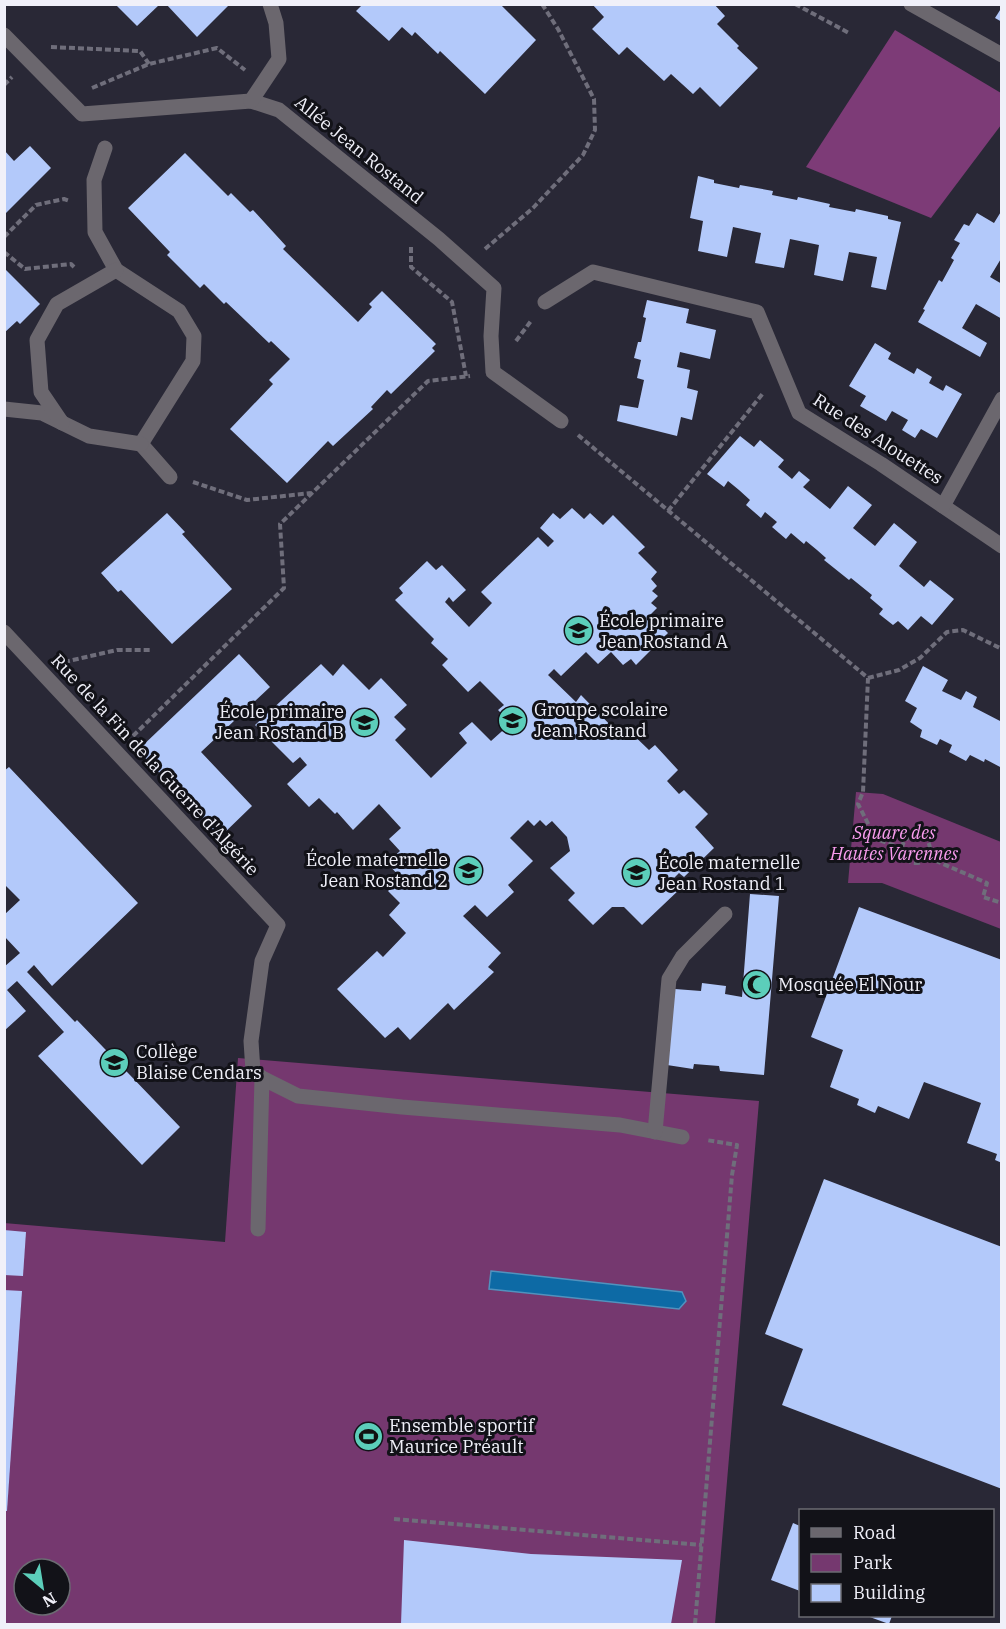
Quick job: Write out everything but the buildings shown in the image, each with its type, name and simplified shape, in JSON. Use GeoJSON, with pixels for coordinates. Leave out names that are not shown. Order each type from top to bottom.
{"type":"FeatureCollection","features":[{"type":"Feature","properties":{"kind":"street"},"geometry":{"type":"LineString","coordinates":[[251,101],[279,59],[276,23],[270,4]]}},
{"type":"Feature","properties":{"kind":"street"},"geometry":{"type":"LineString","coordinates":[[911,4],[1002,55]]}},
{"type":"Feature","properties":{"kind":"street","name":"Allée Jean Rostand"},"geometry":{"type":"LineString","coordinates":[[10,40],[82,114],[251,101],[279,110],[494,288],[491,336],[493,372]]}},
{"type":"Feature","properties":{"kind":"street"},"geometry":{"type":"LineString","coordinates":[[105,148],[94,180],[96,232],[116,270],[179,311],[194,336],[193,361],[141,444]]}},
{"type":"Feature","properties":{"kind":"street"},"geometry":{"type":"LineString","coordinates":[[62,423],[41,392],[37,340],[57,304],[116,270]]}},
{"type":"Feature","properties":{"kind":"street","name":"Rue des Alouettes"},"geometry":{"type":"LineString","coordinates":[[545,302],[593,272],[757,312],[799,413],[881,464],[1002,546]]}},
{"type":"Feature","properties":{"kind":"street"},"geometry":{"type":"LineString","coordinates":[[493,372],[561,421]]}},
{"type":"Feature","properties":{"kind":"street"},"geometry":{"type":"LineString","coordinates":[[943,506],[1002,399]]}},
{"type":"Feature","properties":{"kind":"street"},"geometry":{"type":"LineString","coordinates":[[4,409],[42,413],[89,436],[141,444],[171,477]]}},
{"type":"Feature","properties":{"kind":"street","name":"Rue de la Fin de la Guerre d'Algérie"},"geometry":{"type":"LineString","coordinates":[[4,632],[278,925],[262,961],[251,1041],[253,1071],[262,1078]]}},
{"type":"Feature","properties":{"kind":"street"},"geometry":{"type":"LineString","coordinates":[[655,1132],[669,979],[683,956],[725,914]]}},
{"type":"Feature","properties":{"kind":"street"},"geometry":{"type":"LineString","coordinates":[[258,1229],[262,1078],[298,1096],[387,1106],[620,1125],[682,1137]]}},
{"type":"Feature","properties":{"kind":"path"},"geometry":{"type":"LineString","coordinates":[[467,264],[533,208],[583,154],[595,130],[594,99],[558,29],[542,4]]}},
{"type":"Feature","properties":{"kind":"path"},"geometry":{"type":"LineString","coordinates":[[795,4],[849,33]]}},
{"type":"Feature","properties":{"kind":"path"},"geometry":{"type":"LineString","coordinates":[[10,40],[140,51],[149,64]]}},
{"type":"Feature","properties":{"kind":"path"},"geometry":{"type":"LineString","coordinates":[[67,99],[149,64],[217,48],[263,83]]}},
{"type":"Feature","properties":{"kind":"path"},"geometry":{"type":"LineString","coordinates":[[4,237],[36,205],[64,199],[95,212]]}},
{"type":"Feature","properties":{"kind":"path"},"geometry":{"type":"LineString","coordinates":[[411,217],[411,267],[452,302],[466,376]]}},
{"type":"Feature","properties":{"kind":"path"},"geometry":{"type":"LineString","coordinates":[[4,252],[25,269],[71,264],[93,283]]}},
{"type":"Feature","properties":{"kind":"path"},"geometry":{"type":"LineString","coordinates":[[117,751],[284,588],[280,524],[428,381],[493,372],[545,302]]}},
{"type":"Feature","properties":{"kind":"path"},"geometry":{"type":"LineString","coordinates":[[668,511],[781,370]]}},
{"type":"Feature","properties":{"kind":"path"},"geometry":{"type":"LineString","coordinates":[[561,421],[868,678]]}},
{"type":"Feature","properties":{"kind":"path"},"geometry":{"type":"LineString","coordinates":[[171,477],[201,484],[247,500],[312,493]]}},
{"type":"Feature","properties":{"kind":"path"},"geometry":{"type":"LineString","coordinates":[[868,678],[899,670],[920,657],[947,632],[963,630],[1002,649]]}},
{"type":"Feature","properties":{"kind":"path"},"geometry":{"type":"LineString","coordinates":[[35,667],[117,650],[152,650]]}},
{"type":"Feature","properties":{"kind":"path"},"geometry":{"type":"LineString","coordinates":[[868,678],[863,792],[858,804],[876,839],[902,848]]}},
{"type":"Feature","properties":{"kind":"path"},"geometry":{"type":"LineString","coordinates":[[920,835],[930,845],[927,857],[919,863],[910,862],[903,855],[902,848],[907,838],[920,835]]}},
{"type":"Feature","properties":{"kind":"path"},"geometry":{"type":"LineString","coordinates":[[927,857],[987,883],[983,897],[1002,903]]}},
{"type":"Feature","properties":{"kind":"path"},"geometry":{"type":"LineString","coordinates":[[682,1137],[736,1145],[695,1624]]}},
{"type":"Feature","properties":{"kind":"path"},"geometry":{"type":"LineString","coordinates":[[394,1519],[702,1545]]}},
{"type":"Feature","properties":{"kind":"green space","name":"Square des Hautes Varennes"},"geometry":{"type":"Polygon","coordinates":[[[856,792],[883,794],[1001,842],[1001,929],[882,883],[848,883],[856,792]]]}},
{"type":"Feature","properties":{"kind":"green space","name":"Ensemble sportif Maurice Préault"},"geometry":{"type":"Polygon","coordinates":[[[238,1058],[759,1101],[715,1624],[5,1624],[4,1223],[225,1242],[238,1058]]]}},
{"type":"Feature","properties":{"kind":"shaded area"},"geometry":{"type":"Polygon","coordinates":[[[895,30],[1001,93],[1001,125],[931,218],[806,167],[895,30]]]}},
{"type":"Feature","properties":{"kind":"water"},"geometry":{"type":"Polygon","coordinates":[[[491,1271],[682,1292],[686,1301],[679,1309],[489,1289],[491,1271]]]}},
{"type":"Feature","properties":{"kind":"place","name":"École primaire Jean Rostand A"},"geometry":{"type":"Point","coordinates":[578,631]}},
{"type":"Feature","properties":{"kind":"place","name":"Groupe scolaire Jean Rostand"},"geometry":{"type":"Point","coordinates":[513,720]}},
{"type":"Feature","properties":{"kind":"place","name":"École primaire Jean Rostand B"},"geometry":{"type":"Point","coordinates":[365,722]}},
{"type":"Feature","properties":{"kind":"place","name":"École maternelle Jean Rostand 2"},"geometry":{"type":"Point","coordinates":[469,870]}},
{"type":"Feature","properties":{"kind":"place","name":"École maternelle Jean Rostand 1"},"geometry":{"type":"Point","coordinates":[637,873]}},
{"type":"Feature","properties":{"kind":"place","name":"Mosquée El Nour"},"geometry":{"type":"Point","coordinates":[757,985]}},
{"type":"Feature","properties":{"kind":"place","name":"Collège Blaise Cendars"},"geometry":{"type":"Point","coordinates":[115,1062]}},
{"type":"Feature","properties":{"kind":"place","name":"Ensemble sportif Maurice Préault"},"geometry":{"type":"Point","coordinates":[368,1436]}}]}
